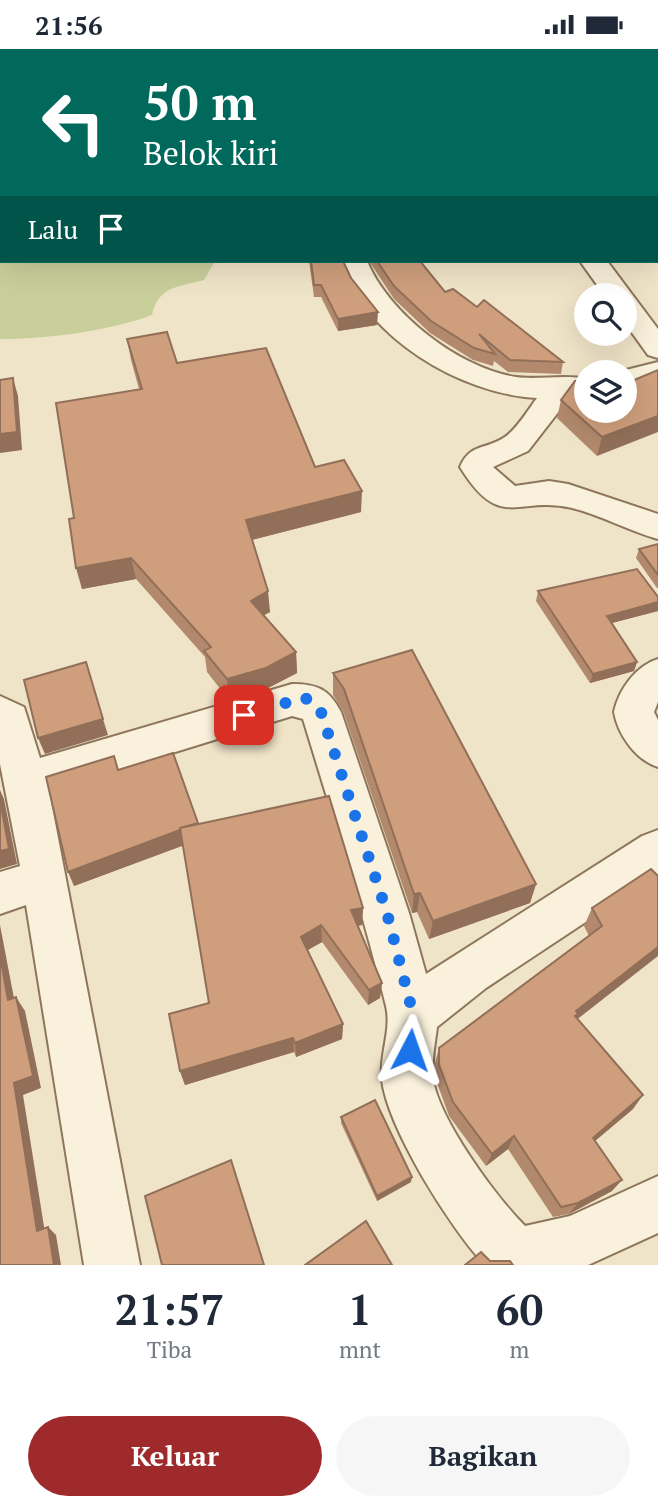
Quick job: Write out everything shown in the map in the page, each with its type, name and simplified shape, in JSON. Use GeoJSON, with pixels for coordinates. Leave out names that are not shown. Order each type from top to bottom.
{"type":"FeatureCollection","features":[{"type":"Feature","properties":{"kind":"street"},"geometry":{"type":"LineString","coordinates":[[355,263],[366,288],[383,313],[451,365],[497,383],[573,388]]}},
{"type":"Feature","properties":{"kind":"street"},"geometry":{"type":"LineString","coordinates":[[594,263],[609,283]]}},
{"type":"Feature","properties":{"kind":"street"},"geometry":{"type":"LineString","coordinates":[[637,320],[658,349]]}},
{"type":"Feature","properties":{"kind":"street"},"geometry":{"type":"LineString","coordinates":[[637,376],[658,371]]}},
{"type":"Feature","properties":{"kind":"street"},"geometry":{"type":"LineString","coordinates":[[573,388],[517,444],[478,460],[476,467],[506,496],[515,498],[553,492],[601,505],[658,527]]}},
{"type":"Feature","properties":{"kind":"street"},"geometry":{"type":"LineString","coordinates":[[658,674],[635,700],[633,714],[637,726],[658,750]]}},
{"type":"Feature","properties":{"kind":"street"},"geometry":{"type":"LineString","coordinates":[[23,781],[292,700],[311,700],[321,712],[387,913],[413,1014],[408,1082],[464,1196],[493,1235],[516,1254],[543,1254],[658,1203]]}},
{"type":"Feature","properties":{"kind":"street"},"geometry":{"type":"LineString","coordinates":[[0,712],[10,719],[33,814],[22,886],[112,1265]]}},
{"type":"Feature","properties":{"kind":"street"},"geometry":{"type":"LineString","coordinates":[[413,1014],[469,972],[658,850]]}},
{"type":"Feature","properties":{"kind":"green space"},"geometry":{"type":"Polygon","coordinates":[[[0,263],[214,263],[204,280],[164,293],[155,305],[152,315],[77,333],[0,339],[0,263]]]}},
{"type":"Feature","properties":{"kind":"building"},"geometry":{"type":"Polygon","coordinates":[[[311,263],[344,263],[351,278],[378,312],[338,319],[321,285],[314,285],[311,263]]]}},
{"type":"Feature","properties":{"kind":"building"},"geometry":{"type":"Polygon","coordinates":[[[378,263],[422,263],[445,292],[453,289],[477,307],[484,300],[563,362],[510,360],[479,334],[495,354],[474,348],[431,321],[394,286],[378,263]]]}},
{"type":"Feature","properties":{"kind":"building"},"geometry":{"type":"Polygon","coordinates":[[[167,332],[177,363],[266,348],[315,467],[344,460],[362,491],[246,520],[268,591],[251,601],[296,652],[266,668],[227,679],[204,651],[211,647],[131,558],[76,568],[69,519],[74,518],[56,403],[142,389],[127,339],[167,332]]]}},
{"type":"Feature","properties":{"kind":"building"},"geometry":{"type":"Polygon","coordinates":[[[658,370],[658,416],[602,437],[586,423],[637,423],[637,379],[658,370]]]}},
{"type":"Feature","properties":{"kind":"building"},"geometry":{"type":"Polygon","coordinates":[[[13,378],[17,432],[0,434],[0,380],[13,378]]]}},
{"type":"Feature","properties":{"kind":"building"},"geometry":{"type":"Polygon","coordinates":[[[574,382],[574,412],[561,400],[574,382]]]}},
{"type":"Feature","properties":{"kind":"building"},"geometry":{"type":"Polygon","coordinates":[[[658,544],[658,575],[639,549],[658,544]]]}},
{"type":"Feature","properties":{"kind":"building"},"geometry":{"type":"Polygon","coordinates":[[[637,569],[658,597],[658,602],[607,616],[637,662],[593,674],[538,591],[637,569]]]}},
{"type":"Feature","properties":{"kind":"building"},"geometry":{"type":"Polygon","coordinates":[[[412,650],[536,884],[433,921],[420,893],[414,894],[344,689],[333,673],[412,650]]]}},
{"type":"Feature","properties":{"kind":"building"},"geometry":{"type":"Polygon","coordinates":[[[86,662],[103,719],[38,738],[24,680],[86,662]]]}},
{"type":"Feature","properties":{"kind":"building"},"geometry":{"type":"Polygon","coordinates":[[[173,753],[198,823],[68,872],[46,777],[114,756],[118,770],[173,753]]]}},
{"type":"Feature","properties":{"kind":"building"},"geometry":{"type":"Polygon","coordinates":[[[329,796],[363,908],[351,910],[382,983],[369,990],[321,925],[301,937],[343,1024],[295,1043],[293,1038],[180,1071],[169,1014],[209,1003],[180,828],[329,796]]]}},
{"type":"Feature","properties":{"kind":"building"},"geometry":{"type":"Polygon","coordinates":[[[0,800],[9,849],[0,851],[0,800]]]}},
{"type":"Feature","properties":{"kind":"building"},"geometry":{"type":"Polygon","coordinates":[[[651,869],[658,876],[658,947],[576,1011],[578,1014],[575,1016],[643,1095],[593,1138],[622,1180],[578,1203],[561,1207],[514,1136],[492,1154],[453,1102],[439,1065],[439,1048],[602,926],[592,908],[651,869]]]}},
{"type":"Feature","properties":{"kind":"building"},"geometry":{"type":"Polygon","coordinates":[[[0,956],[8,1000],[16,997],[33,1076],[14,1083],[37,1231],[48,1227],[54,1265],[0,1265],[0,956]]]}},
{"type":"Feature","properties":{"kind":"building"},"geometry":{"type":"Polygon","coordinates":[[[375,1100],[412,1177],[377,1196],[341,1117],[375,1100]]]}},
{"type":"Feature","properties":{"kind":"building"},"geometry":{"type":"Polygon","coordinates":[[[231,1160],[264,1265],[162,1265],[145,1196],[231,1160]]]}},
{"type":"Feature","properties":{"kind":"building"},"geometry":{"type":"Polygon","coordinates":[[[366,1221],[392,1265],[305,1265],[366,1221]]]}},
{"type":"Feature","properties":{"kind":"building"},"geometry":{"type":"Polygon","coordinates":[[[481,1252],[490,1261],[510,1261],[513,1265],[465,1265],[481,1252]]]}},
{"type":"Feature","properties":{"kind":"route"},"geometry":{"type":"LineString","coordinates":[[244,715],[303,698],[311,700],[321,712],[387,913],[413,1014],[410,1050]]}}]}
